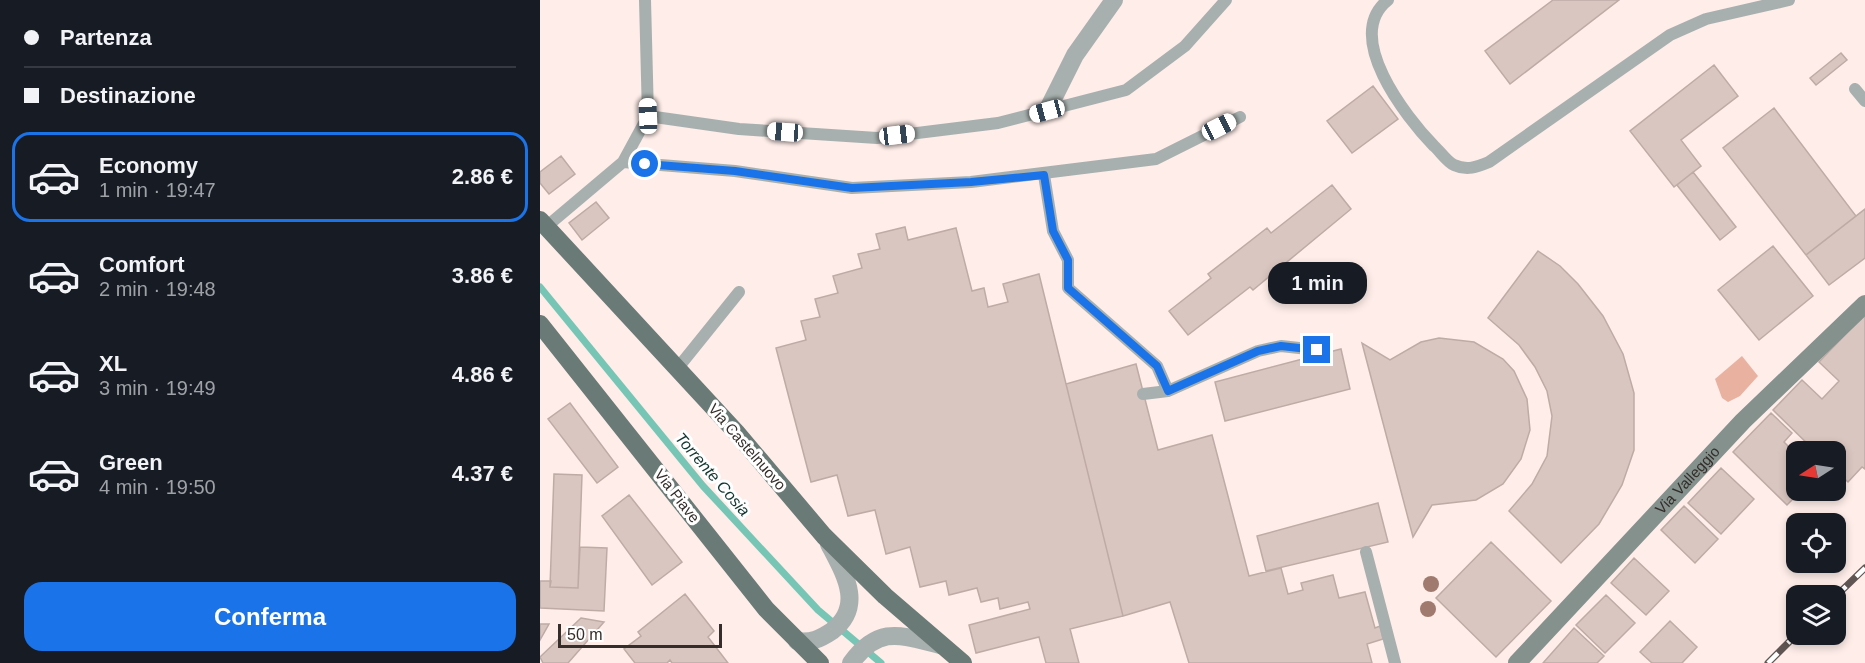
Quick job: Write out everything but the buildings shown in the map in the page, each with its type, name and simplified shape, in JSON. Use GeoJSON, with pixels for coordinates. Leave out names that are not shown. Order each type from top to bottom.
{"type":"FeatureCollection","features":[{"type":"Feature","properties":{"kind":"main road","name":"Via Castelnuovo"},"geometry":{"type":"LineString","coordinates":[[543,224],[736,432],[824,536],[885,596],[963,663]]}},
{"type":"Feature","properties":{"kind":"main road","name":"Via Piave"},"geometry":{"type":"LineString","coordinates":[[540,324],[766,609],[820,663]]}},
{"type":"Feature","properties":{"kind":"street"},"geometry":{"type":"LineString","coordinates":[[1047,111],[1075,55],[1114,0]]}},
{"type":"Feature","properties":{"kind":"street","name":"Via Valleggio"},"geometry":{"type":"LineString","coordinates":[[1517,663],[1743,421],[1865,304]]}},
{"type":"Feature","properties":{"kind":"street"},"geometry":{"type":"LineString","coordinates":[[797,641],[807,642],[824,636],[841,623],[850,607],[845,574],[824,536]]}},
{"type":"Feature","properties":{"kind":"street"},"geometry":{"type":"LineString","coordinates":[[851,663],[867,645],[887,634],[940,645]]}},
{"type":"Feature","properties":{"kind":"lane"},"geometry":{"type":"LineString","coordinates":[[543,224],[623,162],[648,116],[645,0]]}},
{"type":"Feature","properties":{"kind":"lane"},"geometry":{"type":"LineString","coordinates":[[648,116],[739,129],[877,138],[998,123],[1126,90],[1185,46],[1226,0]]}},
{"type":"Feature","properties":{"kind":"lane"},"geometry":{"type":"LineString","coordinates":[[1388,0],[1382,4],[1370,30],[1376,57],[1391,92],[1418,130],[1453,165],[1474,169],[1489,162],[1670,35],[1706,19],[1788,0]]}},
{"type":"Feature","properties":{"kind":"lane"},"geometry":{"type":"LineString","coordinates":[[1856,89],[1865,101]]}},
{"type":"Feature","properties":{"kind":"lane"},"geometry":{"type":"LineString","coordinates":[[623,162],[735,171],[852,188],[971,182],[1044,175],[1156,159],[1240,117]]}},
{"type":"Feature","properties":{"kind":"lane"},"geometry":{"type":"LineString","coordinates":[[1044,175],[1053,231],[1068,260],[1068,288],[1157,366],[1168,391]]}},
{"type":"Feature","properties":{"kind":"lane"},"geometry":{"type":"LineString","coordinates":[[677,369],[739,292]]}},
{"type":"Feature","properties":{"kind":"lane"},"geometry":{"type":"LineString","coordinates":[[1143,394],[1168,391],[1258,351],[1281,346],[1317,350]]}},
{"type":"Feature","properties":{"kind":"lane"},"geometry":{"type":"LineString","coordinates":[[1366,552],[1395,663]]}},
{"type":"Feature","properties":{"kind":"shaded area"},"geometry":{"type":"Polygon","coordinates":[[[1742,356],[1758,376],[1740,396],[1728,402],[1722,398],[1715,379],[1742,356]]]}},
{"type":"Feature","properties":{"kind":"waterway","name":"Torrente Cosia"},"geometry":{"type":"LineString","coordinates":[[540,287],[703,486],[818,610],[881,663]]}},
{"type":"Feature","properties":{"kind":"railway"},"geometry":{"type":"LineString","coordinates":[[1846,586],[1865,568]]}},
{"type":"Feature","properties":{"kind":"railway"},"geometry":{"type":"LineString","coordinates":[[1768,663],[1786,645]]}},
{"type":"Feature","properties":{"kind":"route"},"geometry":{"type":"LineString","coordinates":[[645,164],[735,171],[852,188],[971,182],[1044,175],[1053,231],[1068,260],[1068,288],[1157,366],[1168,391],[1212,369],[1258,351],[1281,346],[1317,350]]}}]}
